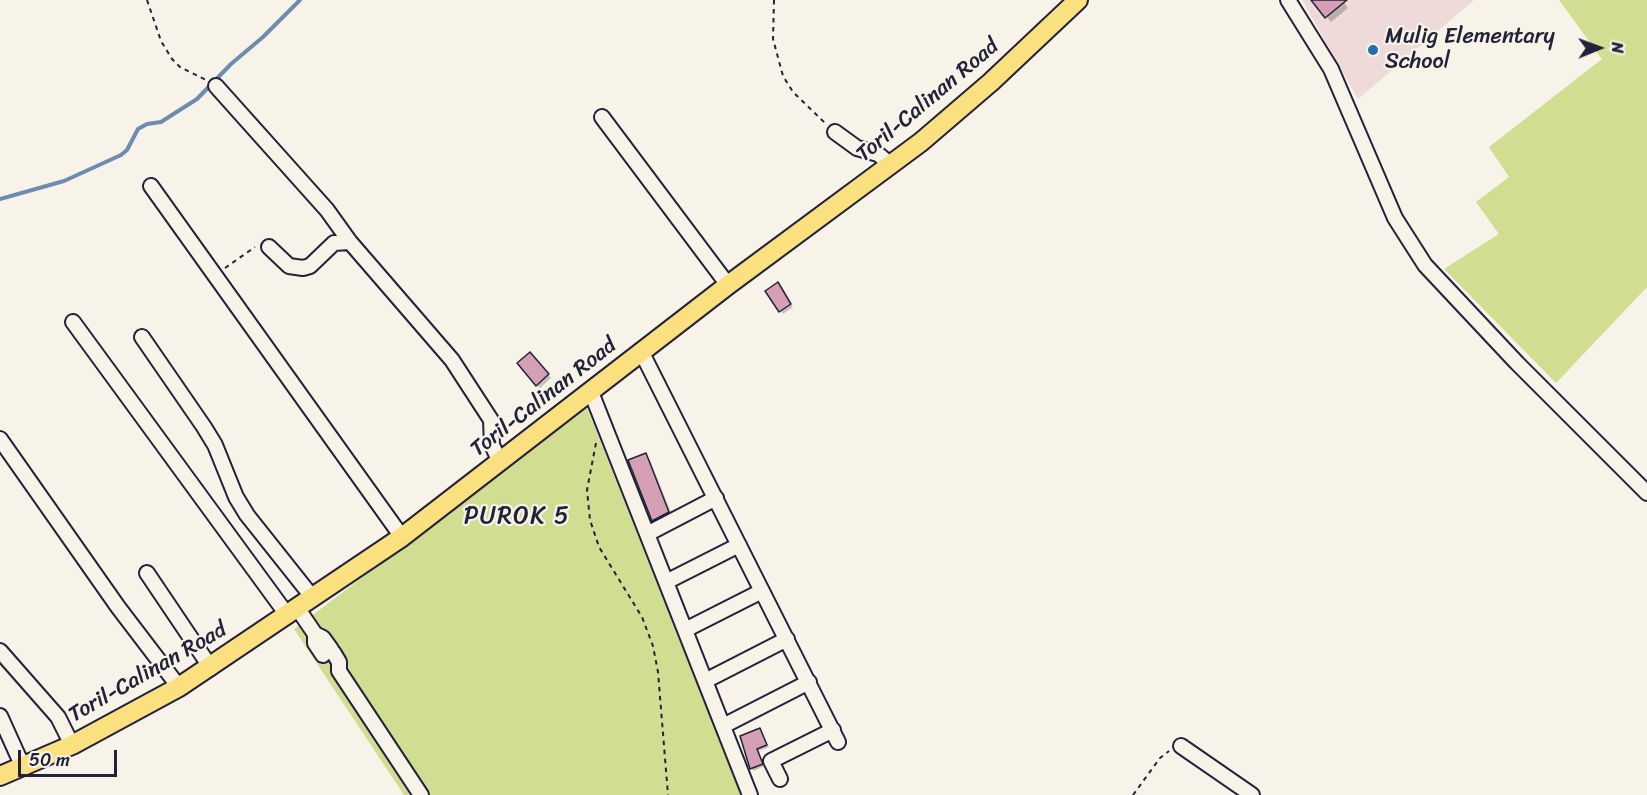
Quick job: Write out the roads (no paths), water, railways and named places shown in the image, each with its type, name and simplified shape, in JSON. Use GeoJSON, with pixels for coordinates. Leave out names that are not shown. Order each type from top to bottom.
{"type":"FeatureCollection","features":[{"type":"Feature","properties":{"kind":"main road","name":"Toril-Calinan Road"},"geometry":{"type":"LineString","coordinates":[[0,776],[72,745],[211,668],[402,537],[728,285],[891,165],[960,110],[1078,0]]}},
{"type":"Feature","properties":{"kind":"street"},"geometry":{"type":"LineString","coordinates":[[1288,0],[1330,69],[1395,218],[1425,265],[1517,363],[1647,493]]}},
{"type":"Feature","properties":{"kind":"street"},"geometry":{"type":"LineString","coordinates":[[216,86],[320,201],[350,242],[467,381],[490,420],[492,445],[500,462]]}},
{"type":"Feature","properties":{"kind":"street"},"geometry":{"type":"LineString","coordinates":[[602,117],[728,285]]}},
{"type":"Feature","properties":{"kind":"street"},"geometry":{"type":"LineString","coordinates":[[835,132],[857,148],[878,154],[891,165]]}},
{"type":"Feature","properties":{"kind":"street"},"geometry":{"type":"LineString","coordinates":[[151,186],[402,537]]}},
{"type":"Feature","properties":{"kind":"street"},"geometry":{"type":"LineString","coordinates":[[269,247],[289,266],[303,268],[310,266],[334,243],[350,242]]}},
{"type":"Feature","properties":{"kind":"street"},"geometry":{"type":"LineString","coordinates":[[73,322],[300,608]]}},
{"type":"Feature","properties":{"kind":"street"},"geometry":{"type":"LineString","coordinates":[[142,338],[210,436],[233,490],[315,634],[315,643],[328,653],[331,668],[339,671],[421,795]]}},
{"type":"Feature","properties":{"kind":"street"},"geometry":{"type":"LineString","coordinates":[[642,353],[836,736],[771,761],[780,778]]}},
{"type":"Feature","properties":{"kind":"street"},"geometry":{"type":"LineString","coordinates":[[591,392],[750,795]]}},
{"type":"Feature","properties":{"kind":"street"},"geometry":{"type":"LineString","coordinates":[[0,439],[118,607],[179,687]]}},
{"type":"Feature","properties":{"kind":"street"},"geometry":{"type":"LineString","coordinates":[[647,534],[716,498]]}},
{"type":"Feature","properties":{"kind":"street"},"geometry":{"type":"LineString","coordinates":[[666,582],[739,545]]}},
{"type":"Feature","properties":{"kind":"street"},"geometry":{"type":"LineString","coordinates":[[147,573],[211,668]]}},
{"type":"Feature","properties":{"kind":"street"},"geometry":{"type":"LineString","coordinates":[[685,630],[762,591]]}},
{"type":"Feature","properties":{"kind":"street"},"geometry":{"type":"LineString","coordinates":[[705,681],[787,639]]}},
{"type":"Feature","properties":{"kind":"street"},"geometry":{"type":"LineString","coordinates":[[0,651],[58,717],[72,745]]}},
{"type":"Feature","properties":{"kind":"street"},"geometry":{"type":"LineString","coordinates":[[723,726],[809,682]]}},
{"type":"Feature","properties":{"kind":"street"},"geometry":{"type":"LineString","coordinates":[[0,716],[23,767]]}},
{"type":"Feature","properties":{"kind":"street"},"geometry":{"type":"LineString","coordinates":[[1181,746],[1252,795]]}},
{"type":"Feature","properties":{"kind":"waterway"},"geometry":{"type":"LineString","coordinates":[[0,199],[64,181],[121,155],[127,150],[138,129],[147,124],[161,122],[197,99],[300,0]]}},
{"type":"Feature","properties":{"kind":"place","name":"Mulig Elementary School"},"geometry":{"type":"Point","coordinates":[1373,50]}},
{"type":"Feature","properties":{"kind":"district","name":"PUROK 5"},"geometry":{"type":"Point","coordinates":[517,517]}}]}
